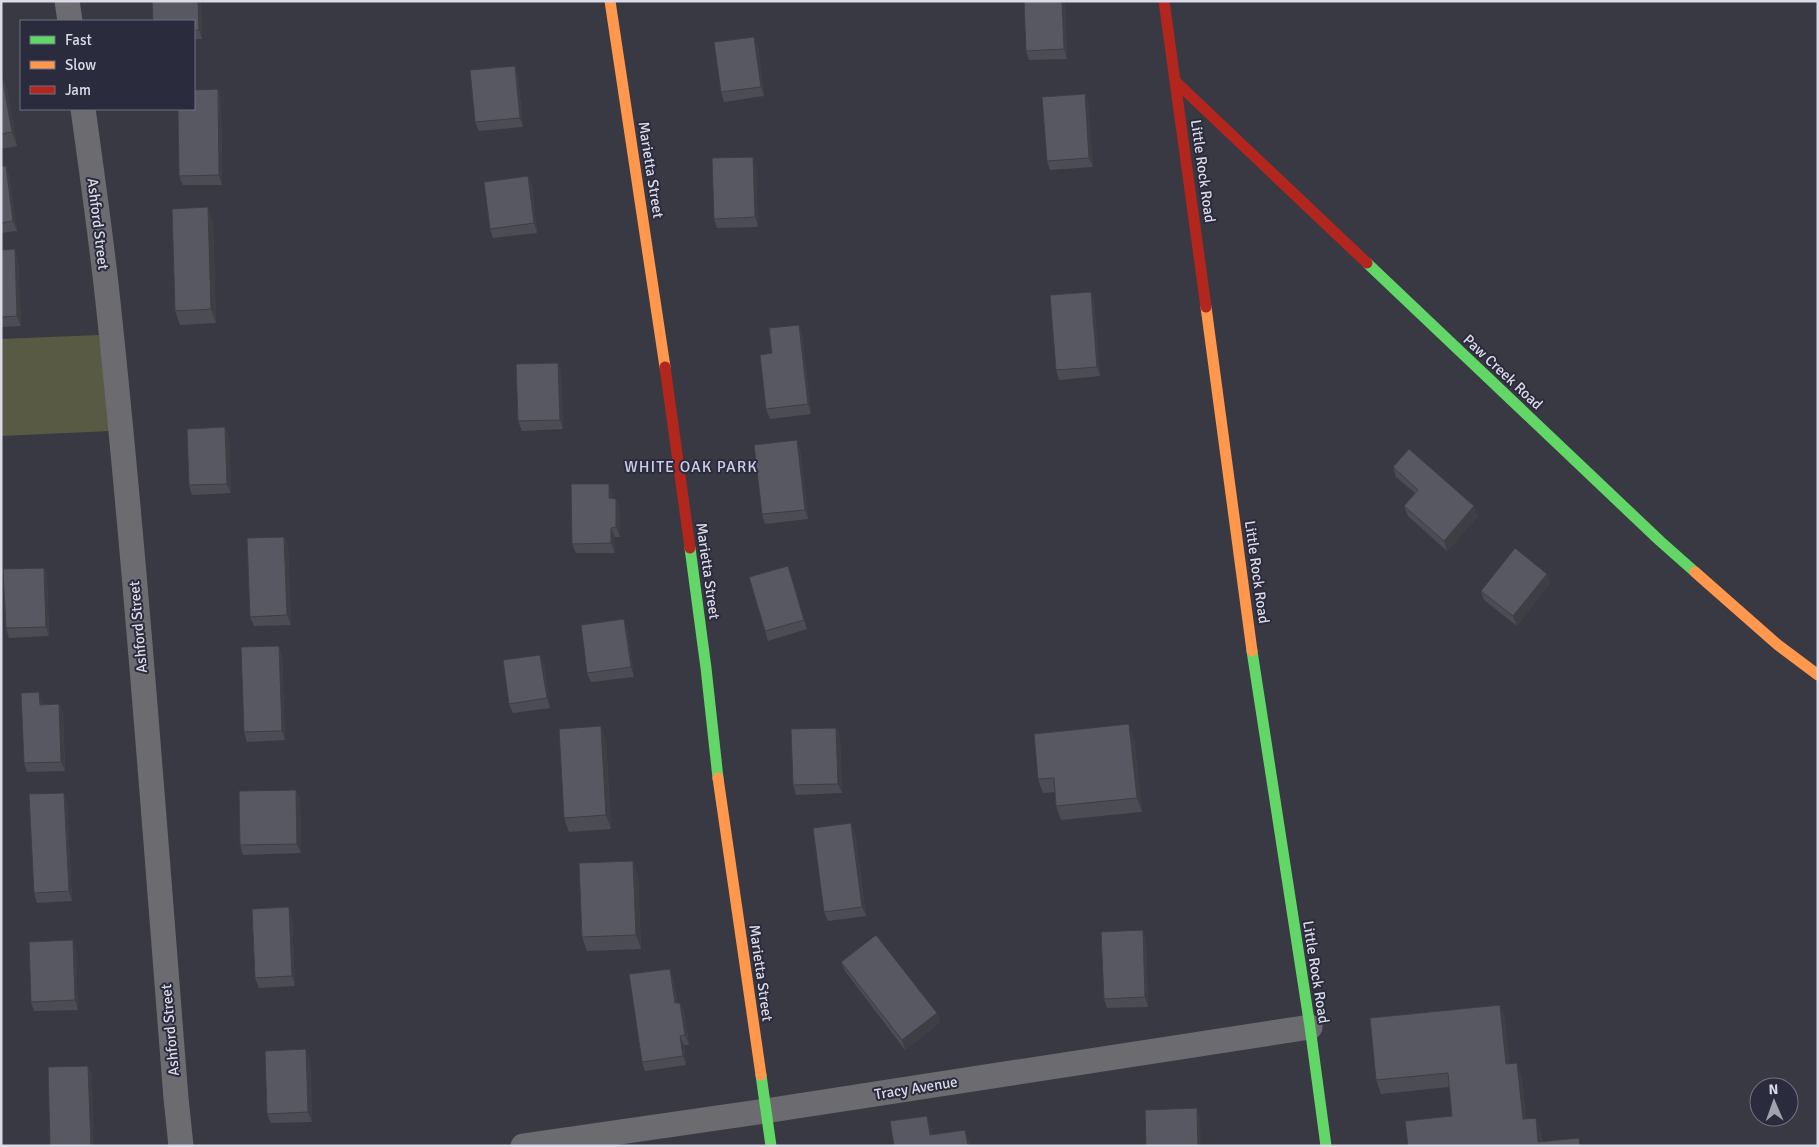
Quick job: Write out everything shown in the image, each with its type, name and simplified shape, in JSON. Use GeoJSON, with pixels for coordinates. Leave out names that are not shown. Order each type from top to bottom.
{"type":"FeatureCollection","features":[{"type":"Feature","properties":{"kind":"street"},"geometry":{"type":"LineString","coordinates":[[67,1],[70,20]]}},
{"type":"Feature","properties":{"kind":"street","name":"Marietta Street"},"geometry":{"type":"LineString","coordinates":[[610,1],[654,289],[705,658],[715,756],[771,1146]]}},
{"type":"Feature","properties":{"kind":"street","name":"Little Rock Road"},"geometry":{"type":"LineString","coordinates":[[1164,1],[1257,683],[1310,1027],[1326,1146]]}},
{"type":"Feature","properties":{"kind":"street","name":"Paw Creek Road"},"geometry":{"type":"LineString","coordinates":[[1176,82],[1660,541],[1778,645],[1818,674]]}},
{"type":"Feature","properties":{"kind":"street","name":"Ashford Street"},"geometry":{"type":"LineString","coordinates":[[84,110],[106,290],[137,608],[181,1146]]}},
{"type":"Feature","properties":{"kind":"street","name":"Tracy Avenue"},"geometry":{"type":"LineString","coordinates":[[523,1146],[765,1111],[1310,1027]]}},
{"type":"Feature","properties":{"kind":"green space"},"geometry":{"type":"Polygon","coordinates":[[[99,335],[110,431],[1,436],[1,339],[99,335]]]}},
{"type":"Feature","properties":{"kind":"building"},"geometry":{"type":"Polygon","coordinates":[[[152,1],[198,1],[199,30],[195,30],[195,20],[153,20],[152,1]]]}},
{"type":"Feature","properties":{"kind":"building"},"geometry":{"type":"Polygon","coordinates":[[[1024,1],[1062,1],[1064,49],[1026,51],[1024,1]]]}},
{"type":"Feature","properties":{"kind":"building"},"geometry":{"type":"Polygon","coordinates":[[[754,37],[761,87],[721,92],[714,42],[754,37]]]}},
{"type":"Feature","properties":{"kind":"building"},"geometry":{"type":"Polygon","coordinates":[[[515,66],[520,118],[475,122],[470,70],[515,66]]]}},
{"type":"Feature","properties":{"kind":"building"},"geometry":{"type":"Polygon","coordinates":[[[1,76],[12,132],[1,134],[1,76]]]}},
{"type":"Feature","properties":{"kind":"building"},"geometry":{"type":"Polygon","coordinates":[[[218,89],[219,175],[179,176],[178,110],[195,110],[195,90],[218,89]]]}},
{"type":"Feature","properties":{"kind":"building"},"geometry":{"type":"Polygon","coordinates":[[[1085,94],[1089,158],[1047,161],[1042,97],[1085,94]]]}},
{"type":"Feature","properties":{"kind":"building"},"geometry":{"type":"Polygon","coordinates":[[[753,157],[755,217],[714,219],[712,158],[753,157]]]}},
{"type":"Feature","properties":{"kind":"building"},"geometry":{"type":"Polygon","coordinates":[[[1,166],[6,166],[13,221],[1,223],[1,166]]]}},
{"type":"Feature","properties":{"kind":"building"},"geometry":{"type":"Polygon","coordinates":[[[528,176],[534,223],[490,229],[484,182],[528,176]]]}},
{"type":"Feature","properties":{"kind":"building"},"geometry":{"type":"Polygon","coordinates":[[[208,207],[211,309],[175,311],[172,209],[208,207]]]}},
{"type":"Feature","properties":{"kind":"building"},"geometry":{"type":"Polygon","coordinates":[[[15,249],[17,316],[1,317],[1,250],[15,249]]]}},
{"type":"Feature","properties":{"kind":"building"},"geometry":{"type":"Polygon","coordinates":[[[1091,292],[1097,367],[1056,370],[1050,295],[1091,292]]]}},
{"type":"Feature","properties":{"kind":"building"},"geometry":{"type":"Polygon","coordinates":[[[799,325],[808,404],[766,409],[760,355],[772,353],[769,328],[799,325]]]}},
{"type":"Feature","properties":{"kind":"building"},"geometry":{"type":"Polygon","coordinates":[[[558,363],[560,420],[518,421],[516,364],[558,363]]]}},
{"type":"Feature","properties":{"kind":"building"},"geometry":{"type":"Polygon","coordinates":[[[225,427],[227,484],[189,485],[187,429],[225,427]]]}},
{"type":"Feature","properties":{"kind":"building"},"geometry":{"type":"Polygon","coordinates":[[[797,440],[805,510],[762,514],[754,445],[797,440]]]}},
{"type":"Feature","properties":{"kind":"building"},"geometry":{"type":"Polygon","coordinates":[[[1409,449],[1474,506],[1444,541],[1404,506],[1418,490],[1393,467],[1409,449]]]}},
{"type":"Feature","properties":{"kind":"building"},"geometry":{"type":"Polygon","coordinates":[[[571,484],[609,484],[609,498],[616,499],[616,527],[611,528],[611,543],[572,544],[571,484]]]}},
{"type":"Feature","properties":{"kind":"building"},"geometry":{"type":"Polygon","coordinates":[[[284,537],[287,615],[250,617],[247,538],[284,537]]]}},
{"type":"Feature","properties":{"kind":"building"},"geometry":{"type":"Polygon","coordinates":[[[1515,548],[1547,574],[1513,616],[1481,591],[1515,548]]]}},
{"type":"Feature","properties":{"kind":"building"},"geometry":{"type":"Polygon","coordinates":[[[788,566],[804,620],[765,631],[749,577],[788,566]]]}},
{"type":"Feature","properties":{"kind":"building"},"geometry":{"type":"Polygon","coordinates":[[[44,568],[46,627],[6,628],[3,569],[44,568]]]}},
{"type":"Feature","properties":{"kind":"building"},"geometry":{"type":"Polygon","coordinates":[[[624,619],[631,667],[587,673],[581,625],[624,619]]]}},
{"type":"Feature","properties":{"kind":"building"},"geometry":{"type":"Polygon","coordinates":[[[279,646],[282,731],[244,732],[241,647],[279,646]]]}},
{"type":"Feature","properties":{"kind":"building"},"geometry":{"type":"Polygon","coordinates":[[[540,655],[547,698],[509,704],[503,660],[540,655]]]}},
{"type":"Feature","properties":{"kind":"building"},"geometry":{"type":"Polygon","coordinates":[[[39,692],[40,705],[59,704],[61,762],[24,763],[21,693],[39,692]]]}},
{"type":"Feature","properties":{"kind":"building"},"geometry":{"type":"Polygon","coordinates":[[[1129,724],[1137,798],[1056,806],[1054,778],[1038,779],[1034,734],[1129,724]]]}},
{"type":"Feature","properties":{"kind":"building"},"geometry":{"type":"Polygon","coordinates":[[[601,726],[606,815],[564,818],[559,729],[601,726]]]}},
{"type":"Feature","properties":{"kind":"building"},"geometry":{"type":"Polygon","coordinates":[[[836,728],[838,784],[793,785],[791,729],[836,728]]]}},
{"type":"Feature","properties":{"kind":"building"},"geometry":{"type":"Polygon","coordinates":[[[296,790],[297,844],[240,845],[239,791],[296,790]]]}},
{"type":"Feature","properties":{"kind":"building"},"geometry":{"type":"Polygon","coordinates":[[[64,793],[69,891],[34,893],[29,794],[64,793]]]}},
{"type":"Feature","properties":{"kind":"building"},"geometry":{"type":"Polygon","coordinates":[[[851,823],[862,907],[824,912],[813,828],[851,823]]]}},
{"type":"Feature","properties":{"kind":"building"},"geometry":{"type":"Polygon","coordinates":[[[633,861],[636,935],[582,937],[579,863],[633,861]]]}},
{"type":"Feature","properties":{"kind":"building"},"geometry":{"type":"Polygon","coordinates":[[[289,907],[292,976],[255,978],[252,909],[289,907]]]}},
{"type":"Feature","properties":{"kind":"building"},"geometry":{"type":"Polygon","coordinates":[[[1143,930],[1145,997],[1104,999],[1101,932],[1143,930]]]}},
{"type":"Feature","properties":{"kind":"building"},"geometry":{"type":"Polygon","coordinates":[[[876,935],[937,1013],[902,1040],[841,962],[876,935]]]}},
{"type":"Feature","properties":{"kind":"building"},"geometry":{"type":"Polygon","coordinates":[[[73,940],[75,1000],[31,1002],[29,942],[73,940]]]}},
{"type":"Feature","properties":{"kind":"building"},"geometry":{"type":"Polygon","coordinates":[[[670,969],[675,1003],[680,1003],[685,1035],[680,1036],[683,1056],[642,1062],[629,974],[670,969]]]}},
{"type":"Feature","properties":{"kind":"building"},"geometry":{"type":"Polygon","coordinates":[[[1500,1005],[1506,1064],[1517,1063],[1523,1119],[1536,1118],[1538,1142],[1579,1138],[1580,1146],[1408,1146],[1405,1121],[1452,1116],[1448,1073],[1376,1080],[1370,1018],[1500,1005]]]}},
{"type":"Feature","properties":{"kind":"building"},"geometry":{"type":"Polygon","coordinates":[[[306,1049],[308,1112],[267,1114],[265,1051],[306,1049]]]}},
{"type":"Feature","properties":{"kind":"building"},"geometry":{"type":"Polygon","coordinates":[[[88,1066],[91,1146],[50,1146],[48,1067],[88,1066]]]}},
{"type":"Feature","properties":{"kind":"building"},"geometry":{"type":"Polygon","coordinates":[[[1197,1108],[1198,1146],[1146,1146],[1145,1110],[1197,1108]]]}},
{"type":"Feature","properties":{"kind":"building"},"geometry":{"type":"Polygon","coordinates":[[[927,1116],[930,1135],[965,1130],[968,1146],[894,1146],[890,1121],[927,1116]]]}},
{"type":"Feature","properties":{"kind":"traffic: fast"},"geometry":{"type":"LineString","coordinates":[[1367,263],[1695,572]]}},
{"type":"Feature","properties":{"kind":"traffic: fast"},"geometry":{"type":"LineString","coordinates":[[690,548],[718,778]]}},
{"type":"Feature","properties":{"kind":"traffic: fast"},"geometry":{"type":"LineString","coordinates":[[1252,651],[1310,1027],[1326,1146]]}},
{"type":"Feature","properties":{"kind":"traffic: fast"},"geometry":{"type":"LineString","coordinates":[[761,1075],[771,1146]]}},
{"type":"Feature","properties":{"kind":"traffic: slow"},"geometry":{"type":"LineString","coordinates":[[610,1],[665,367]]}},
{"type":"Feature","properties":{"kind":"traffic: slow"},"geometry":{"type":"LineString","coordinates":[[1206,307],[1252,651]]}},
{"type":"Feature","properties":{"kind":"traffic: slow"},"geometry":{"type":"LineString","coordinates":[[1695,572],[1778,645],[1818,675]]}},
{"type":"Feature","properties":{"kind":"traffic: slow"},"geometry":{"type":"LineString","coordinates":[[718,778],[761,1075]]}},
{"type":"Feature","properties":{"kind":"traffic: jam"},"geometry":{"type":"LineString","coordinates":[[1164,1],[1206,307]]}},
{"type":"Feature","properties":{"kind":"traffic: jam"},"geometry":{"type":"LineString","coordinates":[[1176,82],[1367,263]]}},
{"type":"Feature","properties":{"kind":"traffic: jam"},"geometry":{"type":"LineString","coordinates":[[665,367],[690,548]]}},
{"type":"Feature","properties":{"kind":"district","name":"WHITE OAK PARK"},"geometry":{"type":"Point","coordinates":[691,466]}}]}
